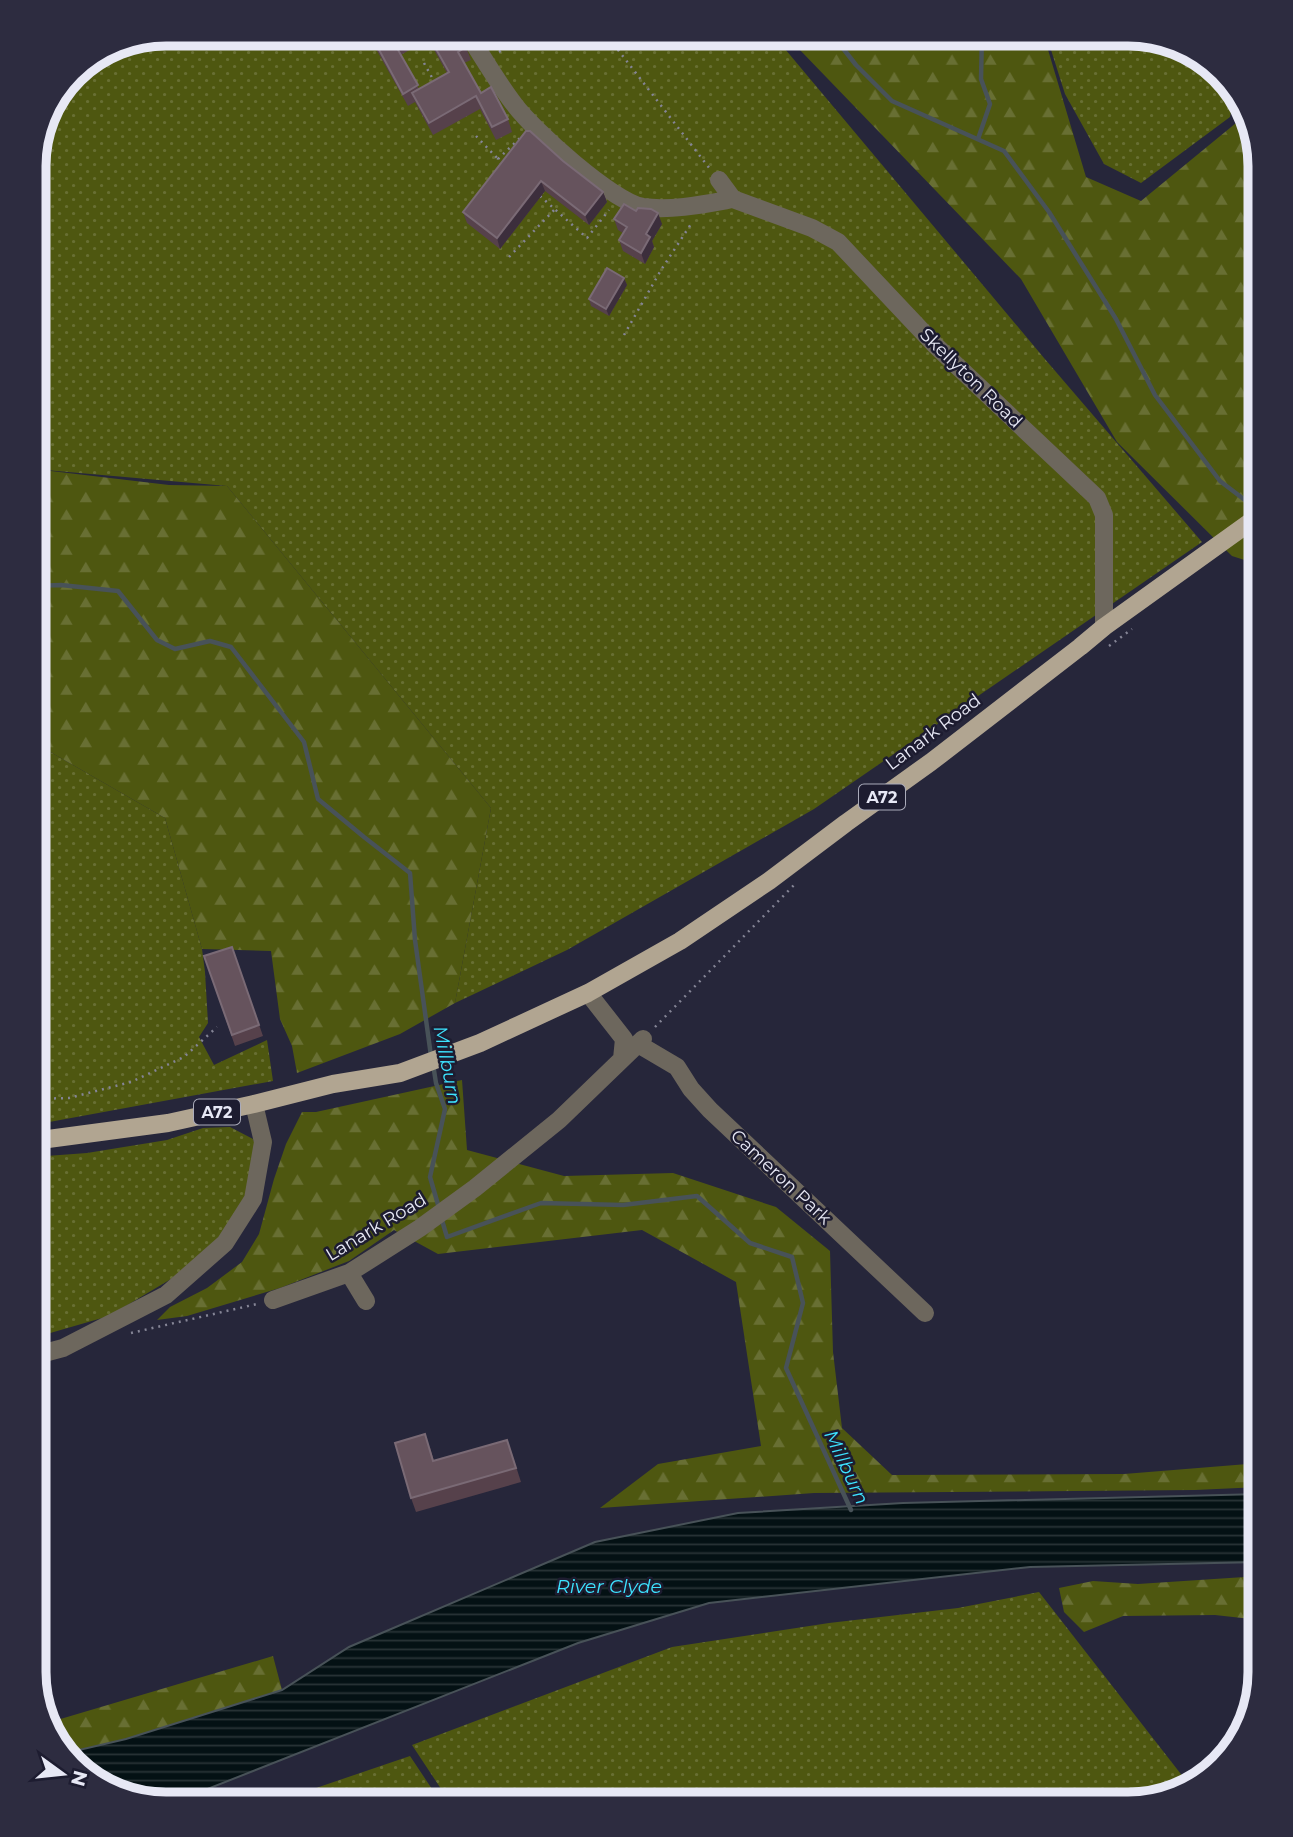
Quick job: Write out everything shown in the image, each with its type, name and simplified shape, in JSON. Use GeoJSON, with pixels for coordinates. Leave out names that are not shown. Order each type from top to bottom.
{"type":"FeatureCollection","features":[{"type":"Feature","properties":{"kind":"main road","name":"Lanark Road"},"geometry":{"type":"LineString","coordinates":[[46,1139],[168,1123],[333,1084],[400,1073],[481,1043],[588,993],[680,941],[769,881],[931,762],[1104,627],[1248,524]]}},
{"type":"Feature","properties":{"kind":"street"},"geometry":{"type":"LineString","coordinates":[[476,46],[515,106],[533,125],[620,197]]}},
{"type":"Feature","properties":{"kind":"street"},"geometry":{"type":"LineString","coordinates":[[719,180],[733,199]]}},
{"type":"Feature","properties":{"kind":"street","name":"Skellyton Road"},"geometry":{"type":"LineString","coordinates":[[620,197],[642,206],[696,205],[733,199],[812,228],[838,242],[936,346],[1097,498],[1104,515],[1104,627]]}},
{"type":"Feature","properties":{"kind":"street"},"geometry":{"type":"LineString","coordinates":[[588,993],[624,1039],[622,1059]]}},
{"type":"Feature","properties":{"kind":"street","name":"Lanark Road"},"geometry":{"type":"LineString","coordinates":[[273,1300],[349,1273],[420,1228],[475,1188],[559,1120],[640,1042]]}},
{"type":"Feature","properties":{"kind":"street","name":"Cameron Park"},"geometry":{"type":"LineString","coordinates":[[640,1042],[677,1067],[691,1089],[710,1110],[925,1313]]}},
{"type":"Feature","properties":{"kind":"street"},"geometry":{"type":"LineString","coordinates":[[46,1352],[62,1348],[166,1295],[225,1243],[253,1199],[263,1142],[254,1104]]}},
{"type":"Feature","properties":{"kind":"street"},"geometry":{"type":"LineString","coordinates":[[349,1273],[366,1301]]}},
{"type":"Feature","properties":{"kind":"path"},"geometry":{"type":"LineString","coordinates":[[615,46],[719,180]]}},
{"type":"Feature","properties":{"kind":"path"},"geometry":{"type":"LineString","coordinates":[[498,159],[533,125]]}},
{"type":"Feature","properties":{"kind":"path"},"geometry":{"type":"LineString","coordinates":[[475,136],[508,168]]}},
{"type":"Feature","properties":{"kind":"path"},"geometry":{"type":"LineString","coordinates":[[536,193],[587,238],[620,197]]}},
{"type":"Feature","properties":{"kind":"path"},"geometry":{"type":"LineString","coordinates":[[624,335],[696,205]]}},
{"type":"Feature","properties":{"kind":"path"},"geometry":{"type":"LineString","coordinates":[[509,257],[555,209]]}},
{"type":"Feature","properties":{"kind":"path"},"geometry":{"type":"LineString","coordinates":[[640,1042],[804,876]]}},
{"type":"Feature","properties":{"kind":"path"},"geometry":{"type":"LineString","coordinates":[[46,1099],[69,1098],[131,1082],[184,1057],[217,1027]]}},
{"type":"Feature","properties":{"kind":"path"},"geometry":{"type":"LineString","coordinates":[[131,1333],[273,1300]]}},
{"type":"Feature","properties":{"kind":"green space"},"geometry":{"type":"Polygon","coordinates":[[[166,46],[792,46],[785,49],[1202,542],[814,809],[567,950],[455,1003],[491,808],[227,486],[46,470],[46,158],[58,113],[70,93],[86,75],[127,52],[166,46]]]}},
{"type":"Feature","properties":{"kind":"green space"},"geometry":{"type":"Polygon","coordinates":[[[805,46],[1047,46],[1086,177],[1141,201],[1236,123],[1237,118],[1243,135],[1248,166],[1248,561],[1232,556],[1117,442],[1021,279],[800,50],[805,46]]]}},
{"type":"Feature","properties":{"kind":"green space"},"geometry":{"type":"Polygon","coordinates":[[[1050,46],[1135,46],[1166,52],[1194,66],[1218,86],[1232,107],[1230,117],[1141,183],[1104,164],[1065,94],[1050,46]]]}},
{"type":"Feature","properties":{"kind":"green space"},"geometry":{"type":"Polygon","coordinates":[[[46,470],[169,485],[227,486],[491,808],[455,1003],[400,1034],[297,1073],[292,1046],[280,1019],[271,951],[202,949],[165,818],[46,749],[46,470]]]}},
{"type":"Feature","properties":{"kind":"green space"},"geometry":{"type":"Polygon","coordinates":[[[46,749],[165,818],[202,949],[208,1023],[199,1037],[214,1065],[267,1040],[273,1081],[46,1123],[46,749]]]}},
{"type":"Feature","properties":{"kind":"green space"},"geometry":{"type":"Polygon","coordinates":[[[462,1080],[467,1150],[564,1176],[673,1173],[776,1207],[830,1251],[833,1352],[842,1428],[892,1475],[1124,1474],[1248,1464],[1248,1488],[814,1493],[600,1508],[658,1464],[761,1446],[736,1282],[642,1230],[438,1254],[394,1230],[349,1261],[280,1288],[187,1316],[157,1320],[170,1307],[207,1288],[242,1262],[259,1234],[286,1144],[302,1112],[316,1112],[462,1080]]]}},
{"type":"Feature","properties":{"kind":"green space"},"geometry":{"type":"Polygon","coordinates":[[[230,1127],[253,1139],[257,1149],[249,1194],[212,1247],[171,1279],[109,1316],[46,1334],[46,1156],[87,1153],[167,1140],[203,1128],[230,1127]]]}},
{"type":"Feature","properties":{"kind":"green space"},"geometry":{"type":"Polygon","coordinates":[[[1248,1577],[1248,1619],[1215,1615],[1123,1616],[1084,1632],[1064,1612],[1059,1588],[1093,1581],[1138,1584],[1248,1577]]]}},
{"type":"Feature","properties":{"kind":"green space"},"geometry":{"type":"Polygon","coordinates":[[[1039,1592],[1183,1777],[1158,1787],[1127,1792],[443,1791],[412,1745],[672,1647],[829,1623],[958,1608],[1039,1592]]]}},
{"type":"Feature","properties":{"kind":"green space"},"geometry":{"type":"Polygon","coordinates":[[[273,1656],[282,1690],[98,1746],[98,1739],[67,1739],[57,1720],[273,1656]]]}},
{"type":"Feature","properties":{"kind":"green space"},"geometry":{"type":"Polygon","coordinates":[[[410,1756],[434,1791],[307,1791],[410,1756]]]}},
{"type":"Feature","properties":{"kind":"water","name":"River Clyde"},"geometry":{"type":"Polygon","coordinates":[[[1248,1494],[1248,1562],[1030,1567],[709,1603],[578,1643],[202,1791],[142,1789],[127,1785],[98,1770],[98,1746],[282,1690],[349,1647],[595,1542],[738,1513],[903,1503],[1248,1494]]]}},
{"type":"Feature","properties":{"kind":"building"},"geometry":{"type":"Polygon","coordinates":[[[377,46],[396,46],[418,85],[403,94],[377,46]]]}},
{"type":"Feature","properties":{"kind":"building"},"geometry":{"type":"Polygon","coordinates":[[[434,46],[465,46],[458,52],[481,93],[491,87],[508,119],[492,127],[476,96],[429,123],[412,93],[449,72],[434,46]]]}},
{"type":"Feature","properties":{"kind":"building"},"geometry":{"type":"Polygon","coordinates":[[[526,131],[530,131],[603,192],[585,215],[541,181],[497,238],[463,212],[526,131]]]}},
{"type":"Feature","properties":{"kind":"building"},"geometry":{"type":"Polygon","coordinates":[[[624,204],[636,211],[638,208],[651,209],[658,213],[646,234],[650,237],[641,253],[619,240],[627,227],[614,219],[624,204]]]}},
{"type":"Feature","properties":{"kind":"building"},"geometry":{"type":"Polygon","coordinates":[[[607,268],[624,278],[606,309],[589,299],[607,268]]]}},
{"type":"Feature","properties":{"kind":"building"},"geometry":{"type":"Polygon","coordinates":[[[232,947],[259,1025],[232,1035],[204,956],[232,947]]]}},
{"type":"Feature","properties":{"kind":"building"},"geometry":{"type":"Polygon","coordinates":[[[425,1434],[433,1461],[507,1440],[516,1468],[411,1498],[395,1443],[425,1434]]]}},
{"type":"Feature","properties":{"kind":"waterway"},"geometry":{"type":"LineString","coordinates":[[841,46],[892,101],[1004,151],[1049,212],[1116,319],[1155,395],[1220,481],[1248,502]]}},
{"type":"Feature","properties":{"kind":"waterway"},"geometry":{"type":"LineString","coordinates":[[978,139],[990,104],[981,79],[982,46]]}},
{"type":"Feature","properties":{"kind":"waterway","name":"Millburn"},"geometry":{"type":"LineString","coordinates":[[46,586],[118,591],[157,640],[175,649],[210,641],[231,647],[304,742],[318,799],[410,873],[415,940],[431,1056]]}},
{"type":"Feature","properties":{"kind":"waterway","name":"Millburn"},"geometry":{"type":"LineString","coordinates":[[433,1064],[445,1109],[430,1177],[439,1208]]}},
{"type":"Feature","properties":{"kind":"waterway","name":"Millburn"},"geometry":{"type":"LineString","coordinates":[[441,1217],[447,1237],[541,1203],[623,1205],[697,1196],[750,1243],[792,1257],[803,1303],[786,1368],[851,1510]]}}]}
